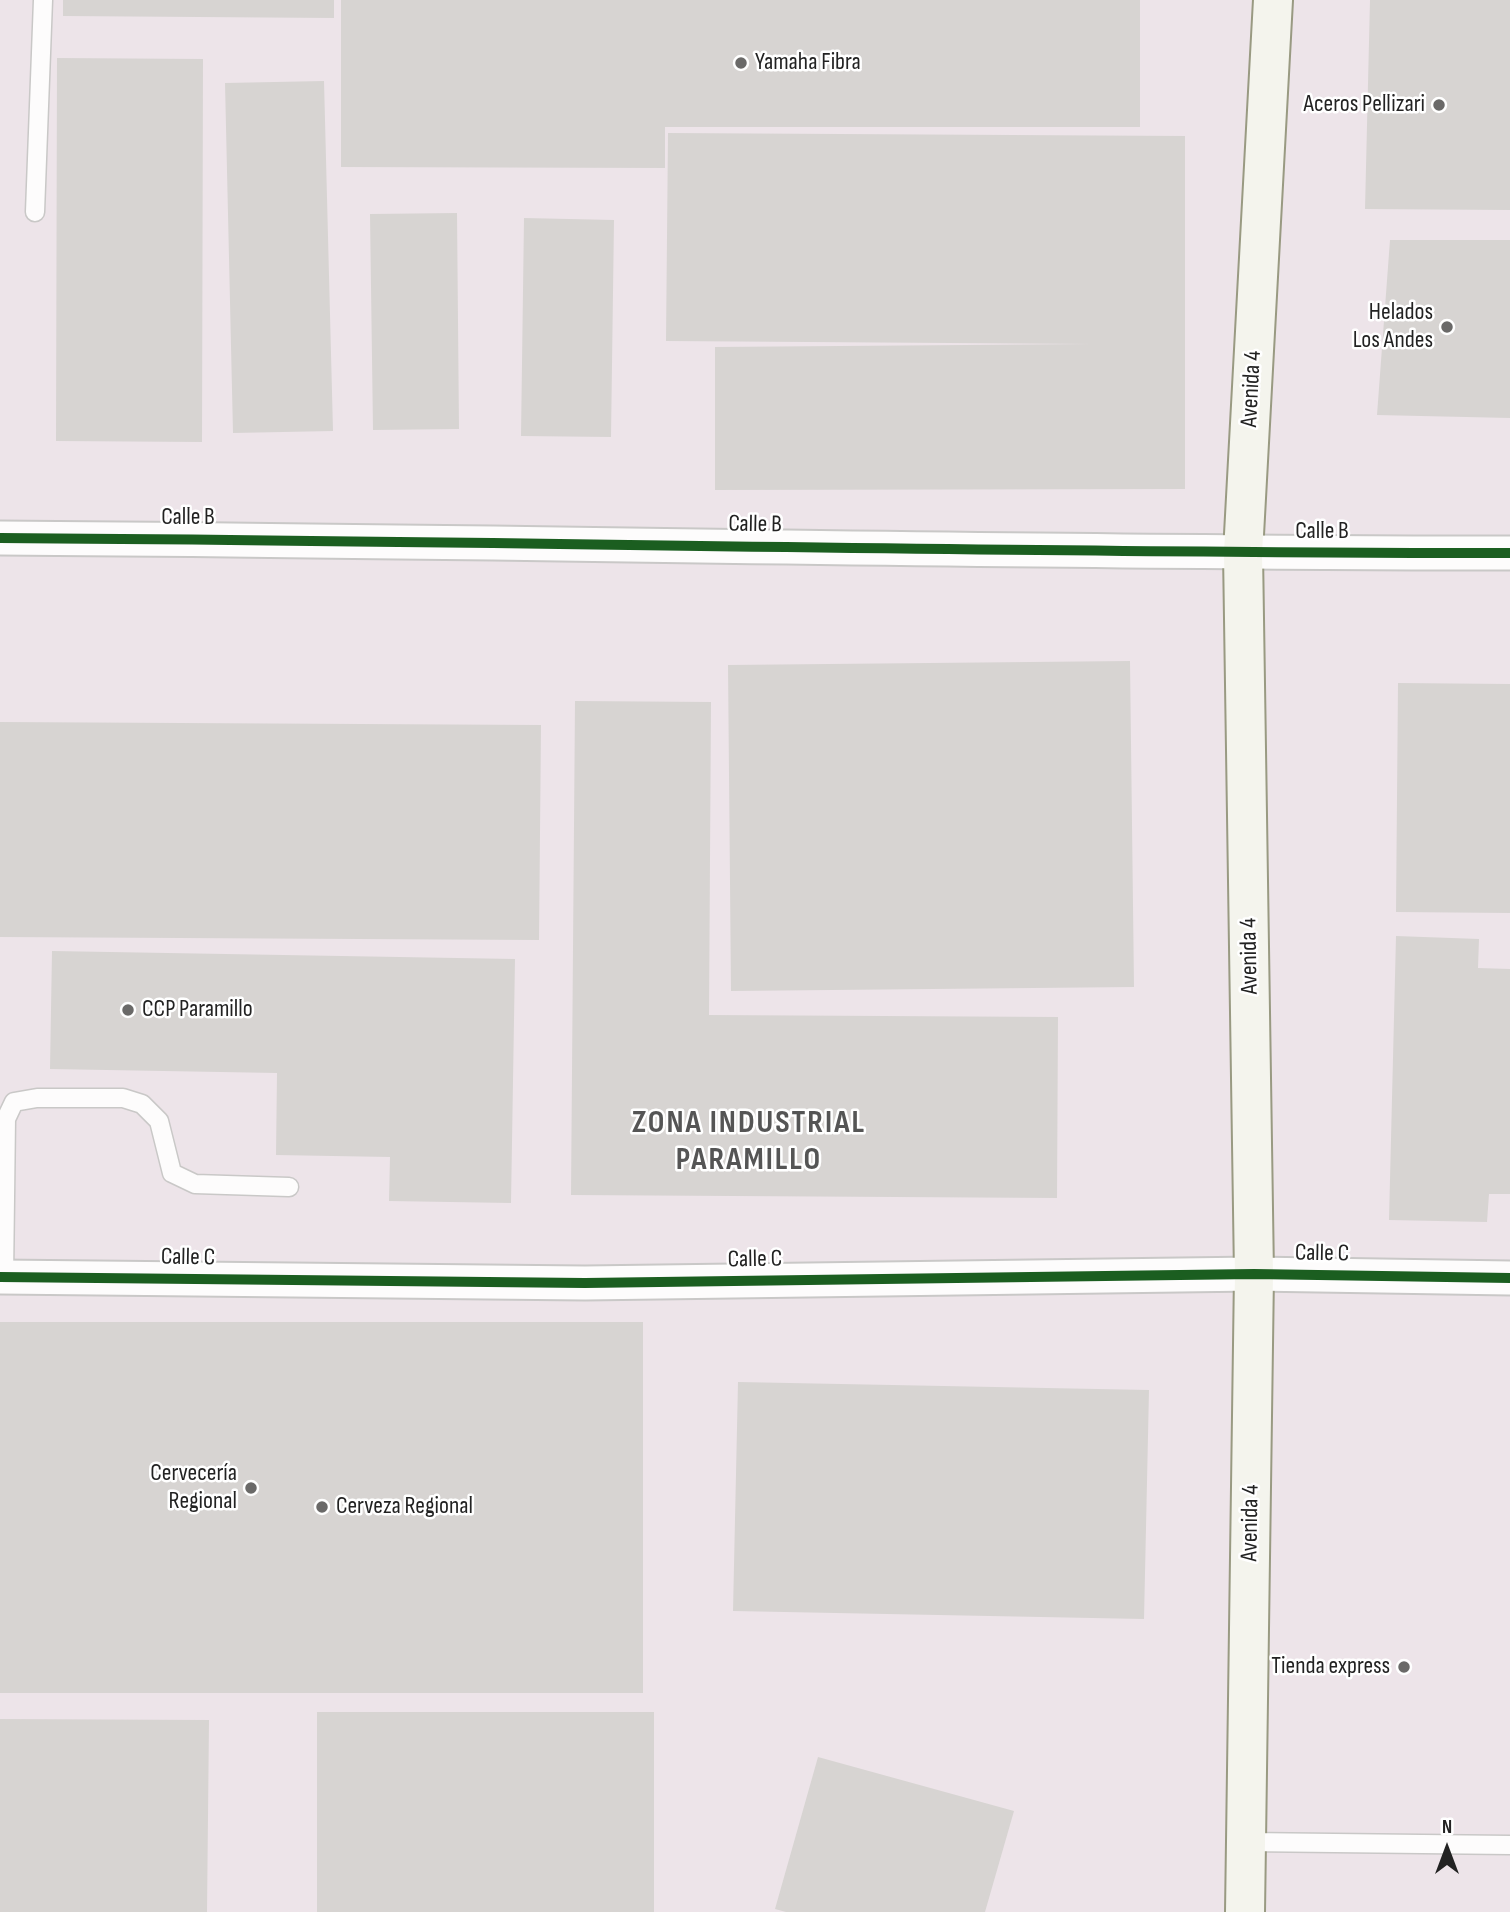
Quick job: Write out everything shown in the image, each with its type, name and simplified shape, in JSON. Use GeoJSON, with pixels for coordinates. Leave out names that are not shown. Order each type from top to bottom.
{"type":"FeatureCollection","features":[{"type":"Feature","properties":{"kind":"main road","name":"Avenida 4"},"geometry":{"type":"LineString","coordinates":[[1245,1912],[1254,1274],[1243,553],[1273,0]]}},
{"type":"Feature","properties":{"kind":"street","name":"Calle B"},"geometry":{"type":"LineString","coordinates":[[0,538],[1243,553],[1510,553]]}},
{"type":"Feature","properties":{"kind":"street","name":"Calle C"},"geometry":{"type":"LineString","coordinates":[[2,1277],[585,1283],[1254,1274],[1510,1278]]}},
{"type":"Feature","properties":{"kind":"lane"},"geometry":{"type":"LineString","coordinates":[[35,212],[43,0]]}},
{"type":"Feature","properties":{"kind":"lane"},"geometry":{"type":"LineString","coordinates":[[2,1277],[6,1119],[14,1102],[37,1098],[123,1098],[142,1104],[159,1121],[173,1173],[195,1184],[289,1187]]}},
{"type":"Feature","properties":{"kind":"lane"},"geometry":{"type":"LineString","coordinates":[[1246,1842],[1510,1845]]}},
{"type":"Feature","properties":{"kind":"shaded area","name":"ZONA INDUSTRIAL PARAMILLO"},"geometry":{"type":"Polygon","coordinates":[[[0,0],[1510,0],[1510,1912],[0,1912],[0,0]]]}},
{"type":"Feature","properties":{"kind":"building"},"geometry":{"type":"Polygon","coordinates":[[[63,0],[334,0],[334,18],[63,16],[63,0]]]}},
{"type":"Feature","properties":{"kind":"building","name":"Yamaha Fibra"},"geometry":{"type":"Polygon","coordinates":[[[341,0],[1140,0],[1140,127],[665,127],[665,168],[341,167],[341,0]]]}},
{"type":"Feature","properties":{"kind":"building","name":"Aceros Pellizari"},"geometry":{"type":"Polygon","coordinates":[[[1370,0],[1510,0],[1510,210],[1365,209],[1370,0]]]}},
{"type":"Feature","properties":{"kind":"building"},"geometry":{"type":"Polygon","coordinates":[[[57,58],[203,59],[202,442],[56,441],[57,58]]]}},
{"type":"Feature","properties":{"kind":"building"},"geometry":{"type":"Polygon","coordinates":[[[324,81],[333,431],[233,433],[225,83],[324,81]]]}},
{"type":"Feature","properties":{"kind":"building"},"geometry":{"type":"Polygon","coordinates":[[[668,133],[1185,136],[1185,489],[715,490],[715,347],[1091,344],[666,341],[668,133]]]}},
{"type":"Feature","properties":{"kind":"building"},"geometry":{"type":"Polygon","coordinates":[[[457,213],[459,429],[373,430],[370,214],[457,213]]]}},
{"type":"Feature","properties":{"kind":"building"},"geometry":{"type":"Polygon","coordinates":[[[524,218],[614,220],[611,437],[521,436],[524,218]]]}},
{"type":"Feature","properties":{"kind":"building","name":"Helados Los Andes"},"geometry":{"type":"Polygon","coordinates":[[[1390,240],[1510,240],[1510,418],[1377,415],[1390,240]]]}},
{"type":"Feature","properties":{"kind":"building"},"geometry":{"type":"Polygon","coordinates":[[[1130,661],[1134,987],[731,991],[728,665],[1130,661]]]}},
{"type":"Feature","properties":{"kind":"building"},"geometry":{"type":"Polygon","coordinates":[[[1398,683],[1510,684],[1510,913],[1396,912],[1398,683]]]}},
{"type":"Feature","properties":{"kind":"building"},"geometry":{"type":"Polygon","coordinates":[[[575,701],[711,702],[709,1015],[1058,1017],[1057,1198],[571,1195],[575,701]]]}},
{"type":"Feature","properties":{"kind":"building"},"geometry":{"type":"Polygon","coordinates":[[[0,722],[541,725],[539,940],[0,937],[0,722]]]}},
{"type":"Feature","properties":{"kind":"building"},"geometry":{"type":"Polygon","coordinates":[[[1396,936],[1479,939],[1478,968],[1510,969],[1510,1194],[1489,1194],[1487,1222],[1389,1220],[1396,936]]]}},
{"type":"Feature","properties":{"kind":"building"},"geometry":{"type":"Polygon","coordinates":[[[52,951],[515,959],[511,1203],[389,1201],[390,1157],[276,1155],[277,1073],[50,1069],[52,951]]]}},
{"type":"Feature","properties":{"kind":"building","name":"Cerveza Regional"},"geometry":{"type":"Polygon","coordinates":[[[0,1322],[643,1322],[643,1693],[0,1693],[0,1322]]]}},
{"type":"Feature","properties":{"kind":"building"},"geometry":{"type":"Polygon","coordinates":[[[738,1382],[1149,1390],[1144,1619],[733,1611],[738,1382]]]}},
{"type":"Feature","properties":{"kind":"building"},"geometry":{"type":"Polygon","coordinates":[[[317,1712],[654,1712],[654,1912],[317,1912],[317,1712]]]}},
{"type":"Feature","properties":{"kind":"building"},"geometry":{"type":"Polygon","coordinates":[[[0,1719],[209,1720],[207,1912],[0,1912],[0,1719]]]}},
{"type":"Feature","properties":{"kind":"building"},"geometry":{"type":"Polygon","coordinates":[[[818,1757],[1014,1811],[985,1912],[786,1912],[775,1909],[818,1757]]]}},
{"type":"Feature","properties":{"kind":"cycle path"},"geometry":{"type":"LineString","coordinates":[[0,538],[1510,553]]}},
{"type":"Feature","properties":{"kind":"cycle path"},"geometry":{"type":"LineString","coordinates":[[0,1277],[585,1283],[1254,1274],[1510,1278]]}},
{"type":"Feature","properties":{"kind":"place","name":"Yamaha Fibra"},"geometry":{"type":"Point","coordinates":[741,63]}},
{"type":"Feature","properties":{"kind":"place","name":"Aceros Pellizari"},"geometry":{"type":"Point","coordinates":[1439,105]}},
{"type":"Feature","properties":{"kind":"place","name":"Helados Los Andes"},"geometry":{"type":"Point","coordinates":[1447,327]}},
{"type":"Feature","properties":{"kind":"place","name":"CCP Paramillo"},"geometry":{"type":"Point","coordinates":[128,1010]}},
{"type":"Feature","properties":{"kind":"place","name":"Cervecería Regional"},"geometry":{"type":"Point","coordinates":[251,1488]}},
{"type":"Feature","properties":{"kind":"place","name":"Cerveza Regional"},"geometry":{"type":"Point","coordinates":[322,1507]}},
{"type":"Feature","properties":{"kind":"place","name":"Tienda express"},"geometry":{"type":"Point","coordinates":[1404,1667]}},
{"type":"Feature","properties":{"kind":"district","name":"ZONA INDUSTRIAL PARAMILLO"},"geometry":{"type":"Point","coordinates":[749,1142]}}]}
